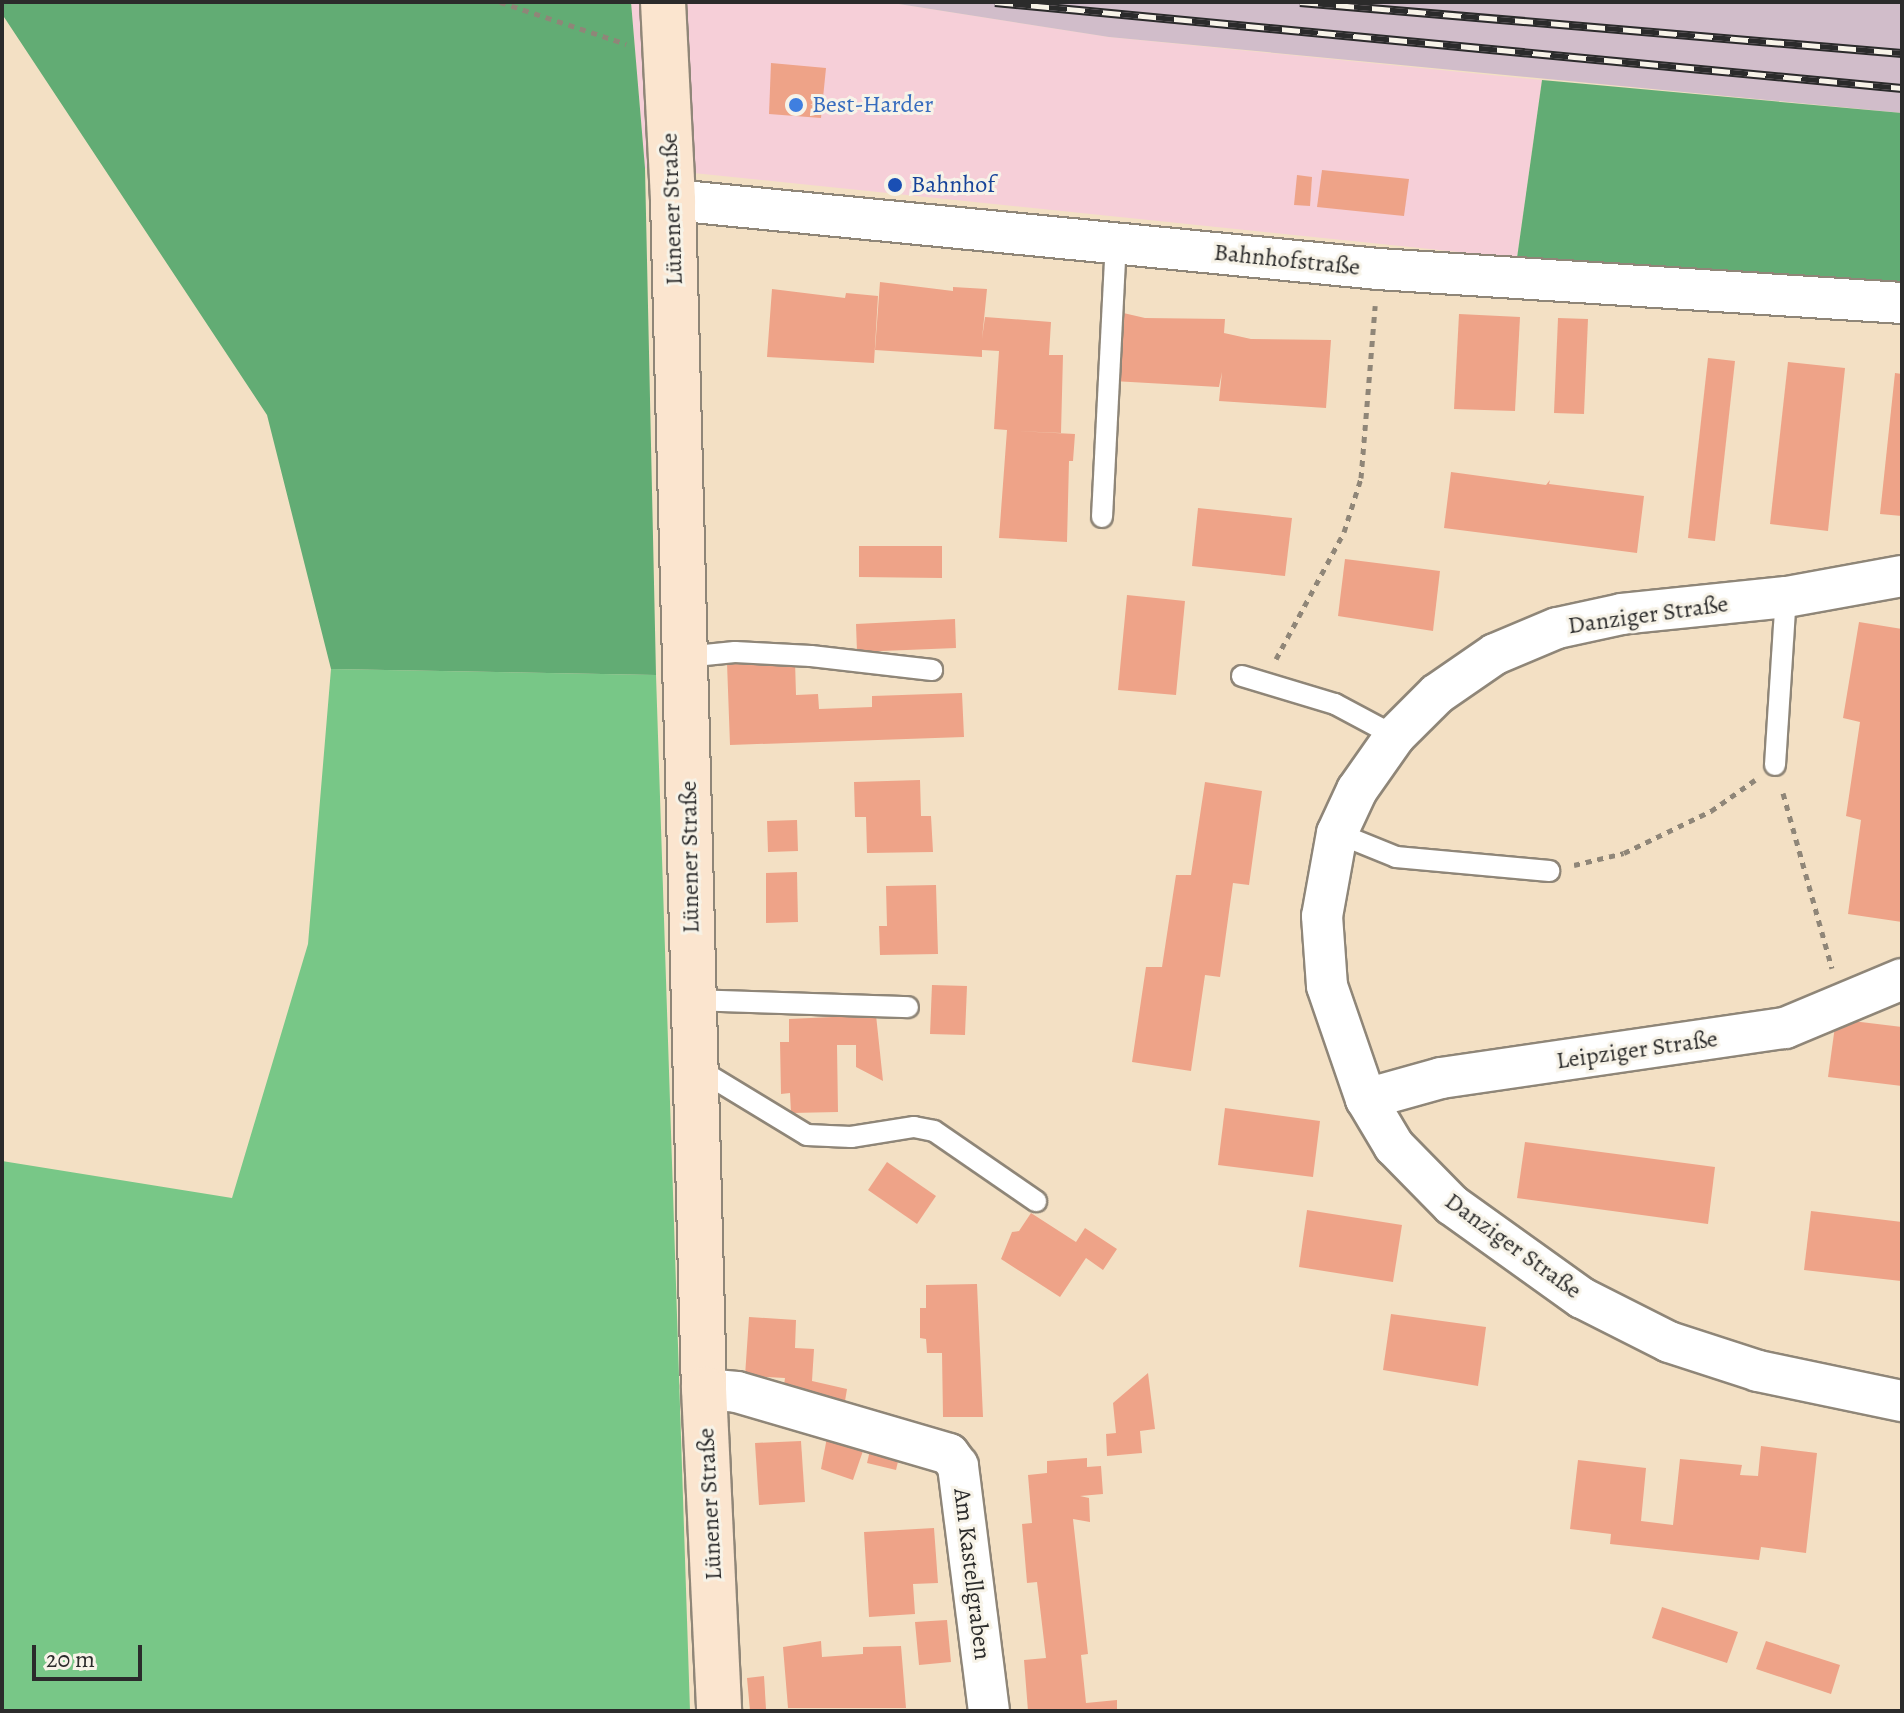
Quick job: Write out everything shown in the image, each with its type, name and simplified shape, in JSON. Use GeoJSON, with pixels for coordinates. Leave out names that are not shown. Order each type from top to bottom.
{"type":"FeatureCollection","features":[{"type":"Feature","properties":{"kind":"main road","name":"Lünener Straße"},"geometry":{"type":"LineString","coordinates":[[663,2],[673,200],[704,1389],[719,1711]]}},
{"type":"Feature","properties":{"kind":"street","name":"Bahnhofstraße"},"geometry":{"type":"LineString","coordinates":[[673,200],[1378,269],[1902,303]]}},
{"type":"Feature","properties":{"kind":"street","name":"Danziger Straße"},"geometry":{"type":"LineString","coordinates":[[1902,576],[1786,597],[1622,614],[1557,628],[1495,654],[1460,678],[1395,736],[1357,790],[1337,833],[1322,916],[1327,986],[1366,1099],[1394,1146],[1452,1205],[1582,1298],[1669,1342],[1758,1371],[1902,1401]]}},
{"type":"Feature","properties":{"kind":"street","name":"Leipziger Straße"},"geometry":{"type":"LineString","coordinates":[[1366,1099],[1441,1078],[1785,1028],[1902,979]]}},
{"type":"Feature","properties":{"kind":"street","name":"Am Kastellgraben"},"geometry":{"type":"LineString","coordinates":[[704,1389],[737,1392],[949,1454],[958,1466],[974,1570],[989,1711]]}},
{"type":"Feature","properties":{"kind":"lane"},"geometry":{"type":"LineString","coordinates":[[1102,517],[1116,243]]}},
{"type":"Feature","properties":{"kind":"lane"},"geometry":{"type":"LineString","coordinates":[[1775,765],[1786,597]]}},
{"type":"Feature","properties":{"kind":"lane"},"geometry":{"type":"LineString","coordinates":[[685,657],[735,652],[811,656],[932,670]]}},
{"type":"Feature","properties":{"kind":"lane"},"geometry":{"type":"LineString","coordinates":[[1242,676],[1335,704],[1395,736]]}},
{"type":"Feature","properties":{"kind":"lane"},"geometry":{"type":"LineString","coordinates":[[1337,833],[1396,857],[1549,871]]}},
{"type":"Feature","properties":{"kind":"lane"},"geometry":{"type":"LineString","coordinates":[[693,1000],[908,1007]]}},
{"type":"Feature","properties":{"kind":"lane"},"geometry":{"type":"LineString","coordinates":[[695,1067],[807,1135],[851,1137],[914,1127],[934,1131],[1036,1201]]}},
{"type":"Feature","properties":{"kind":"path"},"geometry":{"type":"LineString","coordinates":[[500,2],[664,57]]}},
{"type":"Feature","properties":{"kind":"path"},"geometry":{"type":"LineString","coordinates":[[1264,682],[1344,532],[1361,478],[1378,269]]}},
{"type":"Feature","properties":{"kind":"path"},"geometry":{"type":"LineString","coordinates":[[1549,871],[1624,853],[1711,811],[1775,765],[1843,1005]]}},
{"type":"Feature","properties":{"kind":"shaded area"},"geometry":{"type":"Polygon","coordinates":[[[631,2],[886,2],[1109,37],[1542,80],[1517,258],[645,168],[631,2]]]}},
{"type":"Feature","properties":{"kind":"shaded area"},"geometry":{"type":"Polygon","coordinates":[[[886,2],[1902,2],[1902,113],[1109,37],[886,2]]]}},
{"type":"Feature","properties":{"kind":"green space"},"geometry":{"type":"Polygon","coordinates":[[[2,2],[631,2],[645,168],[656,675],[331,669],[267,415],[2,14],[2,2]]]}},
{"type":"Feature","properties":{"kind":"green space"},"geometry":{"type":"Polygon","coordinates":[[[1542,80],[1902,113],[1902,293],[1517,258],[1542,80]]]}},
{"type":"Feature","properties":{"kind":"green space"},"geometry":{"type":"Polygon","coordinates":[[[331,669],[656,675],[690,1711],[2,1711],[2,1161],[232,1198],[308,944],[331,669]]]}},
{"type":"Feature","properties":{"kind":"building"},"geometry":{"type":"Polygon","coordinates":[[[771,63],[826,68],[821,118],[769,114],[771,63]]]}},
{"type":"Feature","properties":{"kind":"building"},"geometry":{"type":"Polygon","coordinates":[[[1322,170],[1409,179],[1404,216],[1317,207],[1322,170]]]}},
{"type":"Feature","properties":{"kind":"building"},"geometry":{"type":"Polygon","coordinates":[[[1297,175],[1312,177],[1310,206],[1294,205],[1297,175]]]}},
{"type":"Feature","properties":{"kind":"building"},"geometry":{"type":"Polygon","coordinates":[[[880,282],[953,291],[953,287],[987,289],[982,339],[985,317],[1051,322],[1049,355],[1063,355],[1061,433],[1015,431],[1075,434],[1073,461],[1069,461],[1067,542],[999,538],[1007,430],[994,429],[999,351],[982,350],[982,357],[875,350],[880,282]]]}},
{"type":"Feature","properties":{"kind":"building"},"geometry":{"type":"Polygon","coordinates":[[[772,289],[845,298],[846,293],[878,296],[874,363],[767,357],[772,289]]]}},
{"type":"Feature","properties":{"kind":"building"},"geometry":{"type":"Polygon","coordinates":[[[1119,312],[1145,318],[1225,319],[1224,333],[1251,339],[1331,340],[1326,408],[1219,401],[1222,372],[1219,387],[1113,381],[1119,312]]]}},
{"type":"Feature","properties":{"kind":"building"},"geometry":{"type":"Polygon","coordinates":[[[1459,314],[1520,317],[1515,411],[1454,409],[1459,314]]]}},
{"type":"Feature","properties":{"kind":"building"},"geometry":{"type":"Polygon","coordinates":[[[1558,318],[1588,319],[1584,414],[1554,413],[1558,318]]]}},
{"type":"Feature","properties":{"kind":"building"},"geometry":{"type":"Polygon","coordinates":[[[1708,358],[1735,361],[1715,541],[1688,538],[1708,358]]]}},
{"type":"Feature","properties":{"kind":"building"},"geometry":{"type":"Polygon","coordinates":[[[1788,362],[1845,368],[1828,531],[1770,524],[1788,362]]]}},
{"type":"Feature","properties":{"kind":"building"},"geometry":{"type":"Polygon","coordinates":[[[1895,373],[1902,374],[1902,516],[1880,514],[1895,373]]]}},
{"type":"Feature","properties":{"kind":"building"},"geometry":{"type":"Polygon","coordinates":[[[1451,472],[1546,485],[1550,480],[1549,484],[1644,496],[1637,553],[1444,528],[1451,472]]]}},
{"type":"Feature","properties":{"kind":"building"},"geometry":{"type":"Polygon","coordinates":[[[1198,508],[1292,518],[1285,576],[1192,566],[1198,508]]]}},
{"type":"Feature","properties":{"kind":"building"},"geometry":{"type":"Polygon","coordinates":[[[859,546],[942,546],[942,578],[859,577],[859,546]]]}},
{"type":"Feature","properties":{"kind":"building"},"geometry":{"type":"Polygon","coordinates":[[[1345,559],[1440,571],[1433,631],[1338,616],[1345,559]]]}},
{"type":"Feature","properties":{"kind":"building"},"geometry":{"type":"Polygon","coordinates":[[[1127,595],[1185,601],[1176,695],[1118,690],[1127,595]]]}},
{"type":"Feature","properties":{"kind":"building"},"geometry":{"type":"Polygon","coordinates":[[[955,619],[956,648],[857,652],[856,624],[955,619]]]}},
{"type":"Feature","properties":{"kind":"building"},"geometry":{"type":"Polygon","coordinates":[[[1859,622],[1902,629],[1902,922],[1848,914],[1861,820],[1846,816],[1860,722],[1843,718],[1859,622]]]}},
{"type":"Feature","properties":{"kind":"building"},"geometry":{"type":"Polygon","coordinates":[[[795,661],[796,695],[818,694],[819,709],[872,707],[872,696],[962,693],[964,737],[730,745],[727,663],[795,661]]]}},
{"type":"Feature","properties":{"kind":"building"},"geometry":{"type":"Polygon","coordinates":[[[920,780],[921,816],[931,816],[933,852],[867,853],[866,817],[855,817],[854,782],[920,780]]]}},
{"type":"Feature","properties":{"kind":"building"},"geometry":{"type":"Polygon","coordinates":[[[1205,782],[1262,791],[1249,885],[1233,883],[1220,977],[1205,975],[1191,1071],[1132,1062],[1146,967],[1162,967],[1176,875],[1191,875],[1205,782]]]}},
{"type":"Feature","properties":{"kind":"building"},"geometry":{"type":"Polygon","coordinates":[[[797,820],[798,851],[768,852],[767,821],[797,820]]]}},
{"type":"Feature","properties":{"kind":"building"},"geometry":{"type":"Polygon","coordinates":[[[797,872],[798,922],[766,923],[766,873],[797,872]]]}},
{"type":"Feature","properties":{"kind":"building"},"geometry":{"type":"Polygon","coordinates":[[[936,885],[938,954],[880,955],[879,926],[887,926],[886,886],[936,885]]]}},
{"type":"Feature","properties":{"kind":"building"},"geometry":{"type":"Polygon","coordinates":[[[932,985],[967,986],[965,1035],[930,1034],[932,985]]]}},
{"type":"Feature","properties":{"kind":"building"},"geometry":{"type":"Polygon","coordinates":[[[876,1015],[883,1081],[856,1067],[856,1045],[837,1045],[838,1112],[791,1113],[790,1093],[781,1094],[780,1042],[789,1042],[789,1019],[876,1015]]]}},
{"type":"Feature","properties":{"kind":"building"},"geometry":{"type":"Polygon","coordinates":[[[1836,1019],[1902,1027],[1902,1086],[1828,1077],[1836,1019]]]}},
{"type":"Feature","properties":{"kind":"building"},"geometry":{"type":"Polygon","coordinates":[[[1225,1108],[1320,1121],[1313,1177],[1218,1165],[1225,1108]]]}},
{"type":"Feature","properties":{"kind":"building"},"geometry":{"type":"Polygon","coordinates":[[[1525,1142],[1715,1167],[1708,1224],[1517,1198],[1525,1142]]]}},
{"type":"Feature","properties":{"kind":"building"},"geometry":{"type":"Polygon","coordinates":[[[887,1162],[936,1196],[917,1224],[868,1190],[887,1162]]]}},
{"type":"Feature","properties":{"kind":"building"},"geometry":{"type":"Polygon","coordinates":[[[1307,1210],[1402,1225],[1393,1282],[1299,1267],[1307,1210]]]}},
{"type":"Feature","properties":{"kind":"building"},"geometry":{"type":"Polygon","coordinates":[[[1811,1211],[1902,1222],[1901,1281],[1804,1270],[1811,1211]]]}},
{"type":"Feature","properties":{"kind":"building"},"geometry":{"type":"Polygon","coordinates":[[[1031,1213],[1076,1242],[1085,1228],[1117,1249],[1103,1270],[1086,1258],[1060,1297],[1001,1259],[1012,1232],[1019,1231],[1031,1213]]]}},
{"type":"Feature","properties":{"kind":"building"},"geometry":{"type":"Polygon","coordinates":[[[977,1284],[983,1417],[943,1417],[942,1353],[927,1353],[926,1339],[920,1338],[920,1308],[926,1308],[926,1285],[977,1284]]]}},
{"type":"Feature","properties":{"kind":"building"},"geometry":{"type":"Polygon","coordinates":[[[1391,1314],[1486,1327],[1478,1386],[1383,1370],[1391,1314]]]}},
{"type":"Feature","properties":{"kind":"building"},"geometry":{"type":"Polygon","coordinates":[[[749,1317],[796,1320],[795,1348],[814,1349],[812,1381],[847,1389],[844,1407],[783,1393],[785,1378],[745,1376],[749,1317]]]}},
{"type":"Feature","properties":{"kind":"building"},"geometry":{"type":"Polygon","coordinates":[[[1148,1373],[1155,1429],[1140,1431],[1142,1453],[1107,1456],[1106,1434],[1116,1433],[1113,1403],[1148,1373]]]}},
{"type":"Feature","properties":{"kind":"building"},"geometry":{"type":"Polygon","coordinates":[[[828,1432],[865,1445],[853,1480],[821,1469],[828,1432]]]}},
{"type":"Feature","properties":{"kind":"building"},"geometry":{"type":"Polygon","coordinates":[[[801,1441],[805,1502],[759,1505],[755,1443],[801,1441]]]}},
{"type":"Feature","properties":{"kind":"building"},"geometry":{"type":"Polygon","coordinates":[[[871,1446],[900,1453],[896,1470],[867,1463],[871,1446]]]}},
{"type":"Feature","properties":{"kind":"building"},"geometry":{"type":"Polygon","coordinates":[[[1761,1446],[1817,1453],[1806,1553],[1761,1547],[1759,1560],[1610,1544],[1611,1534],[1570,1529],[1578,1460],[1646,1468],[1641,1521],[1673,1525],[1680,1459],[1742,1465],[1740,1475],[1758,1476],[1761,1446]]]}},
{"type":"Feature","properties":{"kind":"building"},"geometry":{"type":"Polygon","coordinates":[[[1087,1458],[1087,1467],[1101,1466],[1103,1494],[1080,1496],[1089,1498],[1090,1522],[1073,1519],[1088,1654],[1081,1655],[1086,1703],[1117,1700],[1117,1711],[1028,1711],[1024,1660],[1046,1658],[1037,1582],[1027,1583],[1022,1524],[1032,1523],[1028,1475],[1047,1473],[1047,1461],[1087,1458]]]}},
{"type":"Feature","properties":{"kind":"building"},"geometry":{"type":"Polygon","coordinates":[[[934,1528],[938,1583],[913,1584],[915,1614],[869,1617],[864,1532],[934,1528]]]}},
{"type":"Feature","properties":{"kind":"building"},"geometry":{"type":"Polygon","coordinates":[[[1662,1607],[1738,1632],[1727,1663],[1652,1638],[1662,1607]]]}},
{"type":"Feature","properties":{"kind":"building"},"geometry":{"type":"Polygon","coordinates":[[[947,1620],[951,1662],[919,1665],[915,1622],[947,1620]]]}},
{"type":"Feature","properties":{"kind":"building"},"geometry":{"type":"Polygon","coordinates":[[[821,1641],[822,1657],[863,1654],[863,1647],[901,1646],[906,1708],[788,1708],[783,1647],[821,1641]]]}},
{"type":"Feature","properties":{"kind":"building"},"geometry":{"type":"Polygon","coordinates":[[[1766,1641],[1840,1665],[1831,1694],[1756,1669],[1766,1641]]]}},
{"type":"Feature","properties":{"kind":"building"},"geometry":{"type":"Polygon","coordinates":[[[764,1676],[766,1709],[750,1711],[747,1678],[764,1676]]]}},
{"type":"Feature","properties":{"kind":"railway"},"geometry":{"type":"LineString","coordinates":[[995,2],[1902,88]]}},
{"type":"Feature","properties":{"kind":"railway"},"geometry":{"type":"LineString","coordinates":[[1300,2],[1902,53]]}},
{"type":"Feature","properties":{"kind":"place","name":"Best-Harder"},"geometry":{"type":"Point","coordinates":[796,105]}},
{"type":"Feature","properties":{"kind":"place","name":"Bahnhof"},"geometry":{"type":"Point","coordinates":[895,185]}}]}
